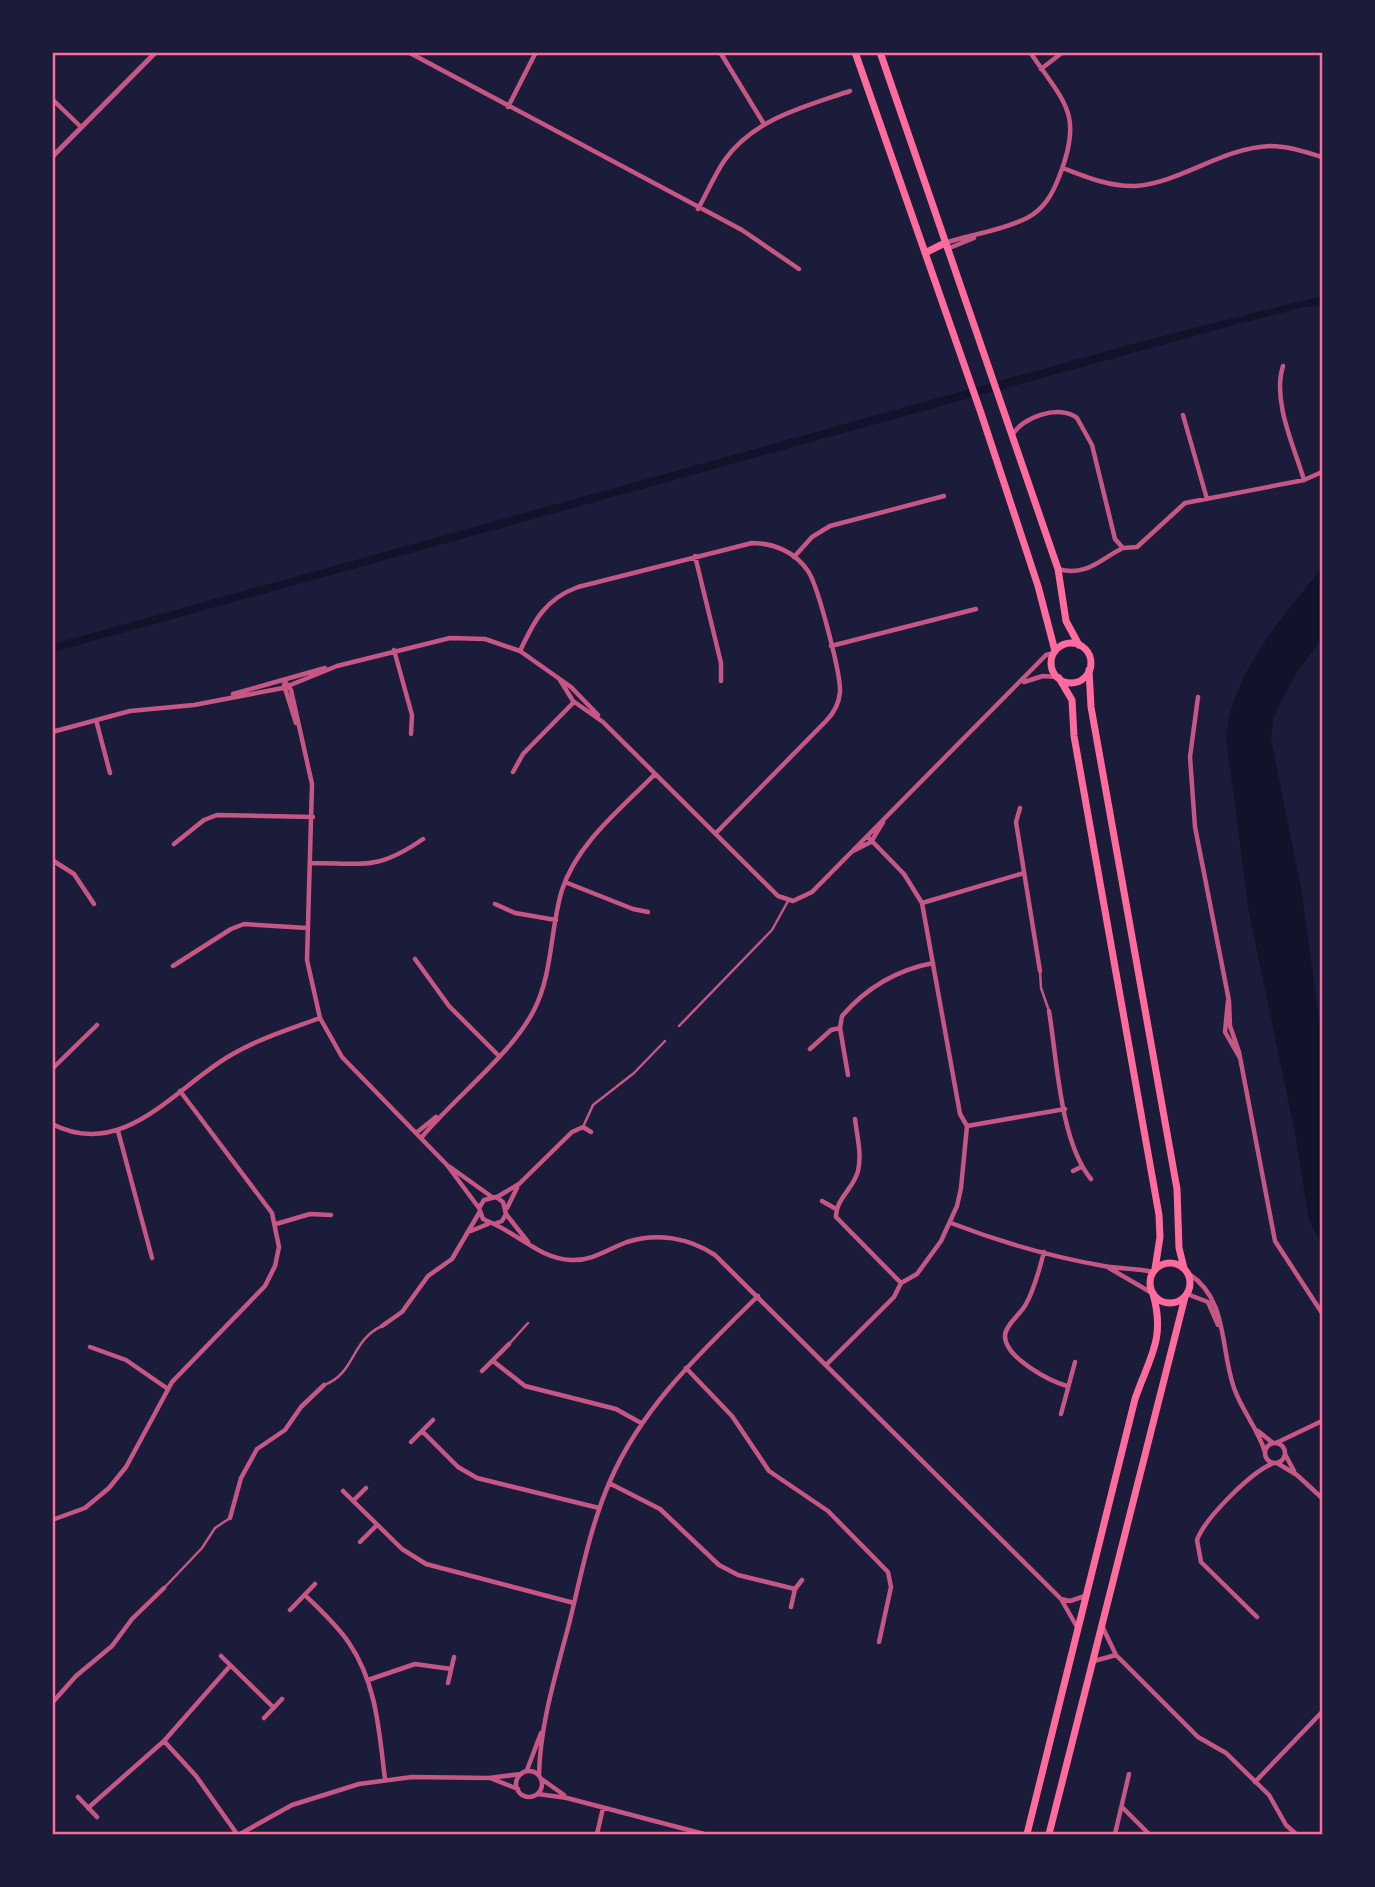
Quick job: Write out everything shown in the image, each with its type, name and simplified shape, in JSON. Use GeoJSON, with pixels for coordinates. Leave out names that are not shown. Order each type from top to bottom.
{"type":"FeatureCollection","features":[{"type":"Feature","properties":{"kind":"main road"},"geometry":{"type":"LineString","coordinates":[[855,52],[1011,500],[1054,652],[1051,666],[1072,700],[1074,736],[1159,1215],[1160,1243],[1150,1281],[1159,1317],[1158,1337],[1135,1399],[1027,1835]]}},
{"type":"Feature","properties":{"kind":"main road"},"geometry":{"type":"LineString","coordinates":[[880,52],[1058,569],[1066,621],[1079,645],[1089,655],[1091,707],[1177,1189],[1179,1248],[1186,1271],[1186,1295],[1049,1835]]}},
{"type":"Feature","properties":{"kind":"main road"},"geometry":{"type":"LineString","coordinates":[[925,253],[946,246]]}},
{"type":"Feature","properties":{"kind":"main road"},"geometry":{"type":"LineString","coordinates":[[1054,652],[1065,644],[1079,645]]}},
{"type":"Feature","properties":{"kind":"main road"},"geometry":{"type":"LineString","coordinates":[[1058,678],[1077,681],[1089,670]]}},
{"type":"Feature","properties":{"kind":"main road"},"geometry":{"type":"LineString","coordinates":[[1154,1270],[1169,1263],[1186,1271]]}},
{"type":"Feature","properties":{"kind":"main road"},"geometry":{"type":"LineString","coordinates":[[1153,1293],[1167,1303],[1186,1295]]}},
{"type":"Feature","properties":{"kind":"street"},"geometry":{"type":"LineString","coordinates":[[52,156],[156,52]]}},
{"type":"Feature","properties":{"kind":"street"},"geometry":{"type":"LineString","coordinates":[[408,52],[698,209],[742,230],[799,269]]}},
{"type":"Feature","properties":{"kind":"street"},"geometry":{"type":"LineString","coordinates":[[508,107],[536,52]]}},
{"type":"Feature","properties":{"kind":"street"},"geometry":{"type":"LineString","coordinates":[[720,52],[764,124]]}},
{"type":"Feature","properties":{"kind":"street"},"geometry":{"type":"LineString","coordinates":[[946,246],[1024,220],[1040,210],[1053,192],[1072,141],[1070,118],[1063,101],[1030,52]]}},
{"type":"Feature","properties":{"kind":"street"},"geometry":{"type":"LineString","coordinates":[[1041,69],[1063,52]]}},
{"type":"Feature","properties":{"kind":"street"},"geometry":{"type":"LineString","coordinates":[[698,209],[723,162],[742,140],[764,124],[850,91]]}},
{"type":"Feature","properties":{"kind":"street"},"geometry":{"type":"LineString","coordinates":[[52,99],[81,128]]}},
{"type":"Feature","properties":{"kind":"street"},"geometry":{"type":"LineString","coordinates":[[1063,168],[1104,183],[1135,186],[1158,181],[1252,148],[1280,147],[1322,157]]}},
{"type":"Feature","properties":{"kind":"street"},"geometry":{"type":"LineString","coordinates":[[1283,366],[1280,377],[1281,398],[1304,480]]}},
{"type":"Feature","properties":{"kind":"street"},"geometry":{"type":"LineString","coordinates":[[1012,437],[1020,424],[1060,412],[1072,414],[1082,423],[1091,445],[1115,539],[1123,548]]}},
{"type":"Feature","properties":{"kind":"street"},"geometry":{"type":"LineString","coordinates":[[1183,415],[1207,499]]}},
{"type":"Feature","properties":{"kind":"street"},"geometry":{"type":"LineString","coordinates":[[1058,569],[1080,570],[1106,561],[1123,548],[1137,547],[1185,503],[1304,480],[1322,472]]}},
{"type":"Feature","properties":{"kind":"street"},"geometry":{"type":"LineString","coordinates":[[794,557],[812,537],[825,528],[943,496]]}},
{"type":"Feature","properties":{"kind":"street"},"geometry":{"type":"LineString","coordinates":[[520,651],[541,610],[560,594],[695,556],[758,543],[778,547],[794,557],[814,583],[831,646],[840,686],[834,712],[716,833]]}},
{"type":"Feature","properties":{"kind":"street"},"geometry":{"type":"LineString","coordinates":[[695,556],[721,663],[720,681]]}},
{"type":"Feature","properties":{"kind":"street"},"geometry":{"type":"LineString","coordinates":[[831,646],[976,609]]}},
{"type":"Feature","properties":{"kind":"street"},"geometry":{"type":"LineString","coordinates":[[52,732],[130,711],[194,705],[309,671],[439,639],[485,639],[520,651],[571,687],[778,896],[788,901],[807,896],[848,855],[870,839],[885,818],[1023,682],[1046,655],[1054,652]]}},
{"type":"Feature","properties":{"kind":"street"},"geometry":{"type":"LineString","coordinates":[[394,650],[412,715],[411,734]]}},
{"type":"Feature","properties":{"kind":"street"},"geometry":{"type":"LineString","coordinates":[[228,696],[286,687],[337,666]]}},
{"type":"Feature","properties":{"kind":"street"},"geometry":{"type":"LineString","coordinates":[[1023,682],[1043,676],[1058,678]]}},
{"type":"Feature","properties":{"kind":"street"},"geometry":{"type":"LineString","coordinates":[[284,680],[312,784],[308,967],[320,1018],[349,1066],[447,1165],[483,1219],[531,1245],[558,1258],[580,1259],[638,1239],[677,1239],[715,1255],[1060,1599],[1077,1628]]}},
{"type":"Feature","properties":{"kind":"street"},"geometry":{"type":"LineString","coordinates":[[560,680],[574,702],[603,722]]}},
{"type":"Feature","properties":{"kind":"street"},"geometry":{"type":"LineString","coordinates":[[513,772],[523,754],[579,697]]}},
{"type":"Feature","properties":{"kind":"street"},"geometry":{"type":"LineString","coordinates":[[1198,697],[1190,757],[1195,827],[1229,1001],[1225,1032],[1240,1058],[1275,1241],[1322,1313]]}},
{"type":"Feature","properties":{"kind":"street"},"geometry":{"type":"LineString","coordinates":[[96,720],[110,773]]}},
{"type":"Feature","properties":{"kind":"street"},"geometry":{"type":"LineString","coordinates":[[421,1138],[442,1112],[524,1027],[539,999],[565,882],[589,843],[655,774]]}},
{"type":"Feature","properties":{"kind":"street"},"geometry":{"type":"LineString","coordinates":[[1020,808],[1016,822],[1040,971]]}},
{"type":"Feature","properties":{"kind":"street"},"geometry":{"type":"LineString","coordinates":[[174,844],[204,820],[217,815],[313,817]]}},
{"type":"Feature","properties":{"kind":"street"},"geometry":{"type":"LineString","coordinates":[[311,863],[381,862],[401,854],[423,839]]}},
{"type":"Feature","properties":{"kind":"street"},"geometry":{"type":"LineString","coordinates":[[827,1365],[894,1297],[901,1283],[917,1274],[951,1223],[961,1188],[967,1126],[960,1114],[922,903],[904,874],[870,839]]}},
{"type":"Feature","properties":{"kind":"street"},"geometry":{"type":"LineString","coordinates":[[52,860],[74,874],[94,904]]}},
{"type":"Feature","properties":{"kind":"street"},"geometry":{"type":"LineString","coordinates":[[922,903],[1024,873]]}},
{"type":"Feature","properties":{"kind":"street"},"geometry":{"type":"LineString","coordinates":[[565,882],[633,909],[648,912]]}},
{"type":"Feature","properties":{"kind":"street"},"geometry":{"type":"LineString","coordinates":[[495,904],[515,913],[556,920]]}},
{"type":"Feature","properties":{"kind":"street"},"geometry":{"type":"LineString","coordinates":[[173,966],[231,929],[244,924],[307,928]]}},
{"type":"Feature","properties":{"kind":"street"},"geometry":{"type":"LineString","coordinates":[[415,959],[449,1006],[498,1055]]}},
{"type":"Feature","properties":{"kind":"street"},"geometry":{"type":"LineString","coordinates":[[848,1075],[841,1028],[842,1016],[870,988],[897,972],[933,963]]}},
{"type":"Feature","properties":{"kind":"street"},"geometry":{"type":"LineString","coordinates":[[1049,1012],[1065,1109],[1081,1167],[1091,1179]]}},
{"type":"Feature","properties":{"kind":"street"},"geometry":{"type":"LineString","coordinates":[[52,1124],[83,1134],[118,1131],[139,1122],[234,1053],[320,1018]]}},
{"type":"Feature","properties":{"kind":"street"},"geometry":{"type":"LineString","coordinates":[[52,1069],[97,1025]]}},
{"type":"Feature","properties":{"kind":"street"},"geometry":{"type":"LineString","coordinates":[[810,1049],[831,1030],[841,1028]]}},
{"type":"Feature","properties":{"kind":"street"},"geometry":{"type":"LineString","coordinates":[[52,1520],[85,1508],[116,1481],[167,1389],[269,1280],[279,1247],[276,1224],[261,1195],[180,1091]]}},
{"type":"Feature","properties":{"kind":"street"},"geometry":{"type":"LineString","coordinates":[[967,1126],[1065,1109]]}},
{"type":"Feature","properties":{"kind":"street"},"geometry":{"type":"LineString","coordinates":[[416,1133],[442,1112]]}},
{"type":"Feature","properties":{"kind":"street"},"geometry":{"type":"LineString","coordinates":[[855,1119],[860,1158],[858,1173],[837,1209],[839,1222],[901,1283]]}},
{"type":"Feature","properties":{"kind":"street"},"geometry":{"type":"LineString","coordinates":[[382,1326],[402,1312],[428,1276],[448,1263],[470,1232],[484,1200],[519,1184],[572,1132],[583,1127],[591,1132]]}},
{"type":"Feature","properties":{"kind":"street"},"geometry":{"type":"LineString","coordinates":[[118,1131],[152,1258]]}},
{"type":"Feature","properties":{"kind":"street"},"geometry":{"type":"LineString","coordinates":[[447,1165],[503,1202],[506,1211],[531,1245]]}},
{"type":"Feature","properties":{"kind":"street"},"geometry":{"type":"LineString","coordinates":[[1073,1171],[1081,1167]]}},
{"type":"Feature","properties":{"kind":"street"},"geometry":{"type":"LineString","coordinates":[[470,1232],[502,1220],[519,1184]]}},
{"type":"Feature","properties":{"kind":"street"},"geometry":{"type":"LineString","coordinates":[[822,1202],[837,1209]]}},
{"type":"Feature","properties":{"kind":"street"},"geometry":{"type":"LineString","coordinates":[[276,1224],[310,1214],[331,1215]]}},
{"type":"Feature","properties":{"kind":"street"},"geometry":{"type":"LineString","coordinates":[[951,1223],[993,1240],[1044,1252],[1105,1266],[1154,1270]]}},
{"type":"Feature","properties":{"kind":"street"},"geometry":{"type":"LineString","coordinates":[[1044,1252],[1033,1290],[1007,1330],[1005,1338],[1010,1347],[1038,1374],[1067,1386]]}},
{"type":"Feature","properties":{"kind":"street"},"geometry":{"type":"LineString","coordinates":[[1105,1266],[1153,1293]]}},
{"type":"Feature","properties":{"kind":"street"},"geometry":{"type":"LineString","coordinates":[[1186,1271],[1204,1285],[1213,1298],[1234,1389],[1255,1428],[1265,1454],[1297,1475],[1322,1498]]}},
{"type":"Feature","properties":{"kind":"street"},"geometry":{"type":"LineString","coordinates":[[1186,1295],[1210,1304],[1221,1332]]}},
{"type":"Feature","properties":{"kind":"street"},"geometry":{"type":"LineString","coordinates":[[538,1794],[542,1787],[540,1777],[546,1718],[599,1508],[609,1483],[641,1423],[686,1368],[758,1296]]}},
{"type":"Feature","properties":{"kind":"street"},"geometry":{"type":"LineString","coordinates":[[482,1371],[509,1344]]}},
{"type":"Feature","properties":{"kind":"street"},"geometry":{"type":"LineString","coordinates":[[90,1347],[126,1360],[167,1389]]}},
{"type":"Feature","properties":{"kind":"street"},"geometry":{"type":"LineString","coordinates":[[493,1361],[525,1386],[616,1409],[641,1423]]}},
{"type":"Feature","properties":{"kind":"street"},"geometry":{"type":"LineString","coordinates":[[1062,1414],[1074,1362]]}},
{"type":"Feature","properties":{"kind":"street"},"geometry":{"type":"LineString","coordinates":[[686,1368],[732,1416],[769,1471],[828,1511],[888,1572],[891,1593],[879,1642]]}},
{"type":"Feature","properties":{"kind":"street"},"geometry":{"type":"LineString","coordinates":[[230,1518],[241,1478],[257,1449],[285,1430],[301,1407],[324,1385]]}},
{"type":"Feature","properties":{"kind":"street"},"geometry":{"type":"LineString","coordinates":[[411,1442],[433,1420]]}},
{"type":"Feature","properties":{"kind":"street"},"geometry":{"type":"LineString","coordinates":[[1256,1473],[1265,1454],[1275,1443],[1295,1437],[1322,1421]]}},
{"type":"Feature","properties":{"kind":"street"},"geometry":{"type":"LineString","coordinates":[[1255,1428],[1285,1453],[1297,1475]]}},
{"type":"Feature","properties":{"kind":"street"},"geometry":{"type":"LineString","coordinates":[[422,1431],[458,1467],[477,1478],[599,1508]]}},
{"type":"Feature","properties":{"kind":"street"},"geometry":{"type":"LineString","coordinates":[[1257,1617],[1206,1568],[1196,1548],[1199,1532],[1256,1473],[1276,1463],[1295,1437]]}},
{"type":"Feature","properties":{"kind":"street"},"geometry":{"type":"LineString","coordinates":[[609,1483],[660,1509],[719,1565],[738,1575],[795,1589]]}},
{"type":"Feature","properties":{"kind":"street"},"geometry":{"type":"LineString","coordinates":[[353,1501],[366,1488]]}},
{"type":"Feature","properties":{"kind":"street"},"geometry":{"type":"LineString","coordinates":[[343,1491],[402,1549],[435,1568],[574,1602]]}},
{"type":"Feature","properties":{"kind":"street"},"geometry":{"type":"LineString","coordinates":[[359,1542],[377,1525]]}},
{"type":"Feature","properties":{"kind":"street"},"geometry":{"type":"LineString","coordinates":[[791,1607],[795,1589],[802,1580]]}},
{"type":"Feature","properties":{"kind":"street"},"geometry":{"type":"LineString","coordinates":[[290,1610],[315,1584]]}},
{"type":"Feature","properties":{"kind":"street"},"geometry":{"type":"LineString","coordinates":[[52,1703],[76,1676],[113,1646],[132,1619],[164,1588]]}},
{"type":"Feature","properties":{"kind":"street"},"geometry":{"type":"LineString","coordinates":[[305,1595],[348,1641],[368,1680],[377,1716],[385,1779]]}},
{"type":"Feature","properties":{"kind":"street"},"geometry":{"type":"LineString","coordinates":[[1060,1599],[1070,1601],[1085,1596]]}},
{"type":"Feature","properties":{"kind":"street"},"geometry":{"type":"LineString","coordinates":[[1102,1624],[1116,1655],[1198,1737],[1221,1749],[1269,1795],[1286,1825],[1296,1835]]}},
{"type":"Feature","properties":{"kind":"street"},"geometry":{"type":"LineString","coordinates":[[1091,1664],[1104,1656],[1116,1655]]}},
{"type":"Feature","properties":{"kind":"street"},"geometry":{"type":"LineString","coordinates":[[221,1656],[274,1708]]}},
{"type":"Feature","properties":{"kind":"street"},"geometry":{"type":"LineString","coordinates":[[448,1683],[454,1657]]}},
{"type":"Feature","properties":{"kind":"street"},"geometry":{"type":"LineString","coordinates":[[368,1680],[415,1664],[451,1669]]}},
{"type":"Feature","properties":{"kind":"street"},"geometry":{"type":"LineString","coordinates":[[88,1808],[111,1784],[164,1741],[230,1666]]}},
{"type":"Feature","properties":{"kind":"street"},"geometry":{"type":"LineString","coordinates":[[264,1718],[282,1699]]}},
{"type":"Feature","properties":{"kind":"street"},"geometry":{"type":"LineString","coordinates":[[1255,1782],[1322,1712]]}},
{"type":"Feature","properties":{"kind":"street"},"geometry":{"type":"LineString","coordinates":[[518,1789],[517,1781],[524,1772],[546,1718]]}},
{"type":"Feature","properties":{"kind":"street"},"geometry":{"type":"LineString","coordinates":[[164,1741],[196,1776],[238,1835],[309,1799],[385,1779],[489,1777],[524,1772],[540,1777],[567,1798]]}},
{"type":"Feature","properties":{"kind":"street"},"geometry":{"type":"LineString","coordinates":[[1115,1835],[1129,1774]]}},
{"type":"Feature","properties":{"kind":"street"},"geometry":{"type":"LineString","coordinates":[[489,1777],[518,1789],[527,1796],[538,1794],[567,1798],[704,1835]]}},
{"type":"Feature","properties":{"kind":"street"},"geometry":{"type":"LineString","coordinates":[[78,1797],[97,1817]]}},
{"type":"Feature","properties":{"kind":"street"},"geometry":{"type":"LineString","coordinates":[[1122,1807],[1149,1835]]}},
{"type":"Feature","properties":{"kind":"street"},"geometry":{"type":"LineString","coordinates":[[597,1835],[603,1808]]}},
{"type":"Feature","properties":{"kind":"lane"},"geometry":{"type":"LineString","coordinates":[[679,1026],[772,930],[788,901]]}},
{"type":"Feature","properties":{"kind":"lane"},"geometry":{"type":"LineString","coordinates":[[1040,971],[1041,988],[1049,1012]]}},
{"type":"Feature","properties":{"kind":"lane"},"geometry":{"type":"LineString","coordinates":[[583,1127],[593,1105],[634,1073],[665,1041]]}},
{"type":"Feature","properties":{"kind":"lane"},"geometry":{"type":"LineString","coordinates":[[509,1344],[528,1323]]}},
{"type":"Feature","properties":{"kind":"lane"},"geometry":{"type":"LineString","coordinates":[[324,1385],[342,1374],[361,1340],[382,1326]]}},
{"type":"Feature","properties":{"kind":"lane"},"geometry":{"type":"LineString","coordinates":[[164,1588],[202,1548],[215,1528],[230,1518]]}},
{"type":"Feature","properties":{"kind":"shaded area"},"geometry":{"type":"Polygon","coordinates":[[[1322,296],[1322,306],[1304,307],[1230,326],[53,652],[53,644],[1147,340],[1322,296]]]}},
{"type":"Feature","properties":{"kind":"shaded area"},"geometry":{"type":"Polygon","coordinates":[[[1322,568],[1322,638],[1294,677],[1274,716],[1271,739],[1301,887],[1322,1040],[1322,1244],[1309,1220],[1294,1128],[1249,913],[1226,737],[1230,713],[1249,668],[1276,626],[1322,568]]]}}]}
